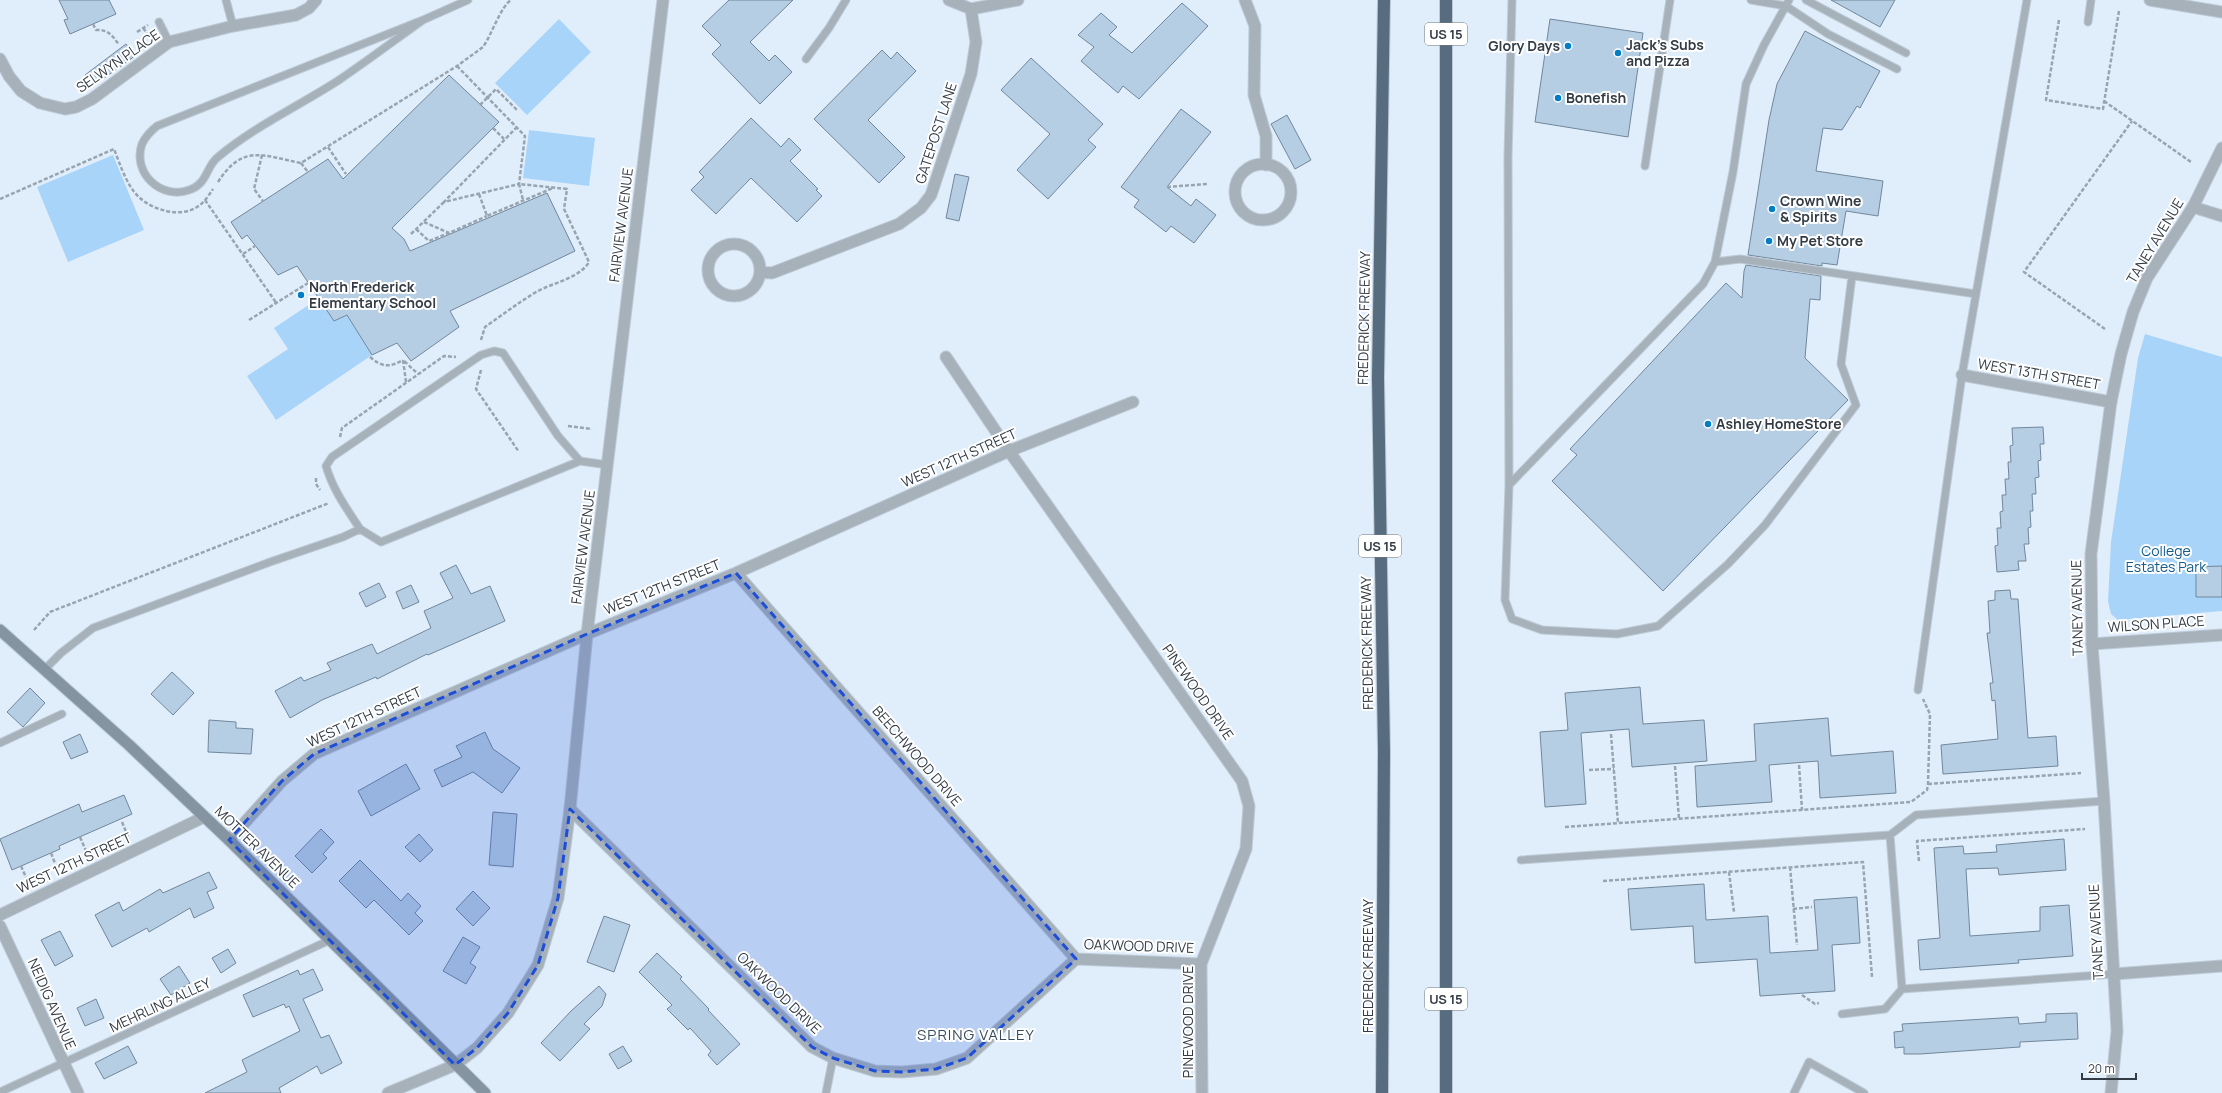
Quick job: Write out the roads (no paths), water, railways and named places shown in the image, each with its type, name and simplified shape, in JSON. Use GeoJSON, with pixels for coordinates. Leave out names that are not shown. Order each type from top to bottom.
{"type":"FeatureCollection","features":[{"type":"Feature","properties":{"kind":"highway","name":"FREDERICK FREEWAY"},"geometry":{"type":"LineString","coordinates":[[1382,1093],[1384,752],[1378,378],[1384,0]]}},
{"type":"Feature","properties":{"kind":"highway","name":"US 15"},"geometry":{"type":"LineString","coordinates":[[1446,0],[1446,1093]]}},
{"type":"Feature","properties":{"kind":"highway"},"geometry":{"type":"LineString","coordinates":[[1445,69],[1454,0]]}},
{"type":"Feature","properties":{"kind":"main road","name":"MOTTER AVENUE"},"geometry":{"type":"LineString","coordinates":[[0,630],[229,840],[485,1093]]}},
{"type":"Feature","properties":{"kind":"street","name":"SELWYN PLACE"},"geometry":{"type":"LineString","coordinates":[[0,59],[9,76],[21,91],[40,103],[65,110],[76,108],[92,99],[168,42],[233,26],[296,15],[309,8],[316,0]]}},
{"type":"Feature","properties":{"kind":"street","name":"FAIRVIEW AVENUE"},"geometry":{"type":"LineString","coordinates":[[455,1065],[477,1048],[508,1013],[538,965],[558,898],[570,809],[587,634],[663,0]]}},
{"type":"Feature","properties":{"kind":"street"},"geometry":{"type":"LineString","coordinates":[[949,0],[971,9],[1018,0]]}},
{"type":"Feature","properties":{"kind":"street"},"geometry":{"type":"LineString","coordinates":[[1245,0],[1254,26],[1254,95],[1266,136],[1266,165]]}},
{"type":"Feature","properties":{"kind":"street"},"geometry":{"type":"LineString","coordinates":[[2150,0],[2222,12]]}},
{"type":"Feature","properties":{"kind":"street","name":"GATEPOST LANE"},"geometry":{"type":"LineString","coordinates":[[760,272],[772,273],[899,224],[921,208],[931,195],[971,74],[976,42],[971,9]]}},
{"type":"Feature","properties":{"kind":"street","name":"TANEY AVENUE"},"geometry":{"type":"LineString","coordinates":[[2111,1093],[2117,1031],[2104,801],[2092,644],[2091,554],[2111,402],[2127,333],[2147,278],[2193,207],[2222,148]]}},
{"type":"Feature","properties":{"kind":"street"},"geometry":{"type":"LineString","coordinates":[[1256,165],[1266,165],[1276,168],[1287,179],[1291,193],[1289,203],[1283,212],[1274,218],[1264,220],[1254,219],[1245,214],[1238,206],[1235,197],[1235,186],[1240,177],[1247,170],[1256,165]]}},
{"type":"Feature","properties":{"kind":"street"},"geometry":{"type":"LineString","coordinates":[[2193,207],[2222,216]]}},
{"type":"Feature","properties":{"kind":"street"},"geometry":{"type":"LineString","coordinates":[[730,244],[741,244],[752,250],[758,260],[760,272],[757,283],[749,291],[738,296],[726,295],[716,289],[709,280],[707,268],[711,257],[719,248],[730,244]]}},
{"type":"Feature","properties":{"kind":"street","name":"PINEWOOD DRIVE"},"geometry":{"type":"LineString","coordinates":[[946,357],[1010,451],[1242,781],[1249,806],[1246,849],[1201,964],[1202,1093]]}},
{"type":"Feature","properties":{"kind":"street","name":"WEST 13TH STREET"},"geometry":{"type":"LineString","coordinates":[[1962,375],[2111,402]]}},
{"type":"Feature","properties":{"kind":"street","name":"WEST 12TH STREET"},"geometry":{"type":"LineString","coordinates":[[229,840],[282,781],[314,754],[587,634],[736,573],[1010,451],[1133,402]]}},
{"type":"Feature","properties":{"kind":"street","name":"BEECHWOOD DRIVE"},"geometry":{"type":"LineString","coordinates":[[736,573],[1076,958]]}},
{"type":"Feature","properties":{"kind":"street","name":"WILSON PLACE"},"geometry":{"type":"LineString","coordinates":[[2092,644],[2222,634]]}},
{"type":"Feature","properties":{"kind":"street","name":"OAKWOOD DRIVE"},"geometry":{"type":"LineString","coordinates":[[570,809],[812,1047],[833,1058],[875,1070],[902,1072],[936,1069],[966,1058],[1076,958],[1201,964]]}},
{"type":"Feature","properties":{"kind":"street","name":"WEST 12TH STREET"},"geometry":{"type":"LineString","coordinates":[[0,915],[204,817]]}},
{"type":"Feature","properties":{"kind":"street","name":"NEIDIG AVENUE"},"geometry":{"type":"LineString","coordinates":[[0,926],[63,1064],[78,1093]]}},
{"type":"Feature","properties":{"kind":"street"},"geometry":{"type":"LineString","coordinates":[[2114,974],[2222,966]]}},
{"type":"Feature","properties":{"kind":"street"},"geometry":{"type":"LineString","coordinates":[[388,1093],[455,1065]]}},
{"type":"Feature","properties":{"kind":"lane"},"geometry":{"type":"LineString","coordinates":[[226,0],[233,26]]}},
{"type":"Feature","properties":{"kind":"lane"},"geometry":{"type":"LineString","coordinates":[[423,20],[339,80],[262,126],[216,158],[200,184],[190,190],[178,192],[166,191],[156,186],[147,178],[142,168],[140,156],[142,144],[148,134],[157,126],[423,20],[468,0]]}},
{"type":"Feature","properties":{"kind":"lane"},"geometry":{"type":"LineString","coordinates":[[806,59],[829,28],[846,0]]}},
{"type":"Feature","properties":{"kind":"lane"},"geometry":{"type":"LineString","coordinates":[[1512,0],[1508,157],[1509,485],[1505,600],[1512,618],[1542,630],[1618,634],[1658,626],[1724,568],[1765,525],[1856,405],[1841,364],[1852,276]]}},
{"type":"Feature","properties":{"kind":"lane"},"geometry":{"type":"LineString","coordinates":[[1645,166],[1670,0]]}},
{"type":"Feature","properties":{"kind":"lane"},"geometry":{"type":"LineString","coordinates":[[1751,0],[1788,3],[1828,34],[1897,69]]}},
{"type":"Feature","properties":{"kind":"lane"},"geometry":{"type":"LineString","coordinates":[[1806,0],[1906,53]]}},
{"type":"Feature","properties":{"kind":"lane"},"geometry":{"type":"LineString","coordinates":[[1918,690],[1962,375],[2027,0]]}},
{"type":"Feature","properties":{"kind":"lane"},"geometry":{"type":"LineString","coordinates":[[2088,22],[2091,0]]}},
{"type":"Feature","properties":{"kind":"lane"},"geometry":{"type":"LineString","coordinates":[[1509,485],[1703,284],[1716,262],[1733,172],[1746,84],[1764,45],[1788,3]]}},
{"type":"Feature","properties":{"kind":"lane"},"geometry":{"type":"LineString","coordinates":[[159,22],[168,42]]}},
{"type":"Feature","properties":{"kind":"lane"},"geometry":{"type":"LineString","coordinates":[[1716,262],[1740,259],[1976,294]]}},
{"type":"Feature","properties":{"kind":"lane"},"geometry":{"type":"LineString","coordinates":[[580,461],[558,436],[503,353],[494,351],[481,355],[461,367],[332,457],[326,466],[335,490],[360,529],[381,542],[580,461],[608,465]]}},
{"type":"Feature","properties":{"kind":"lane"},"geometry":{"type":"LineString","coordinates":[[45,670],[60,653],[93,628],[270,562],[343,537],[360,529]]}},
{"type":"Feature","properties":{"kind":"lane"},"geometry":{"type":"LineString","coordinates":[[0,742],[62,714]]}},
{"type":"Feature","properties":{"kind":"lane"},"geometry":{"type":"LineString","coordinates":[[1521,860],[1890,835],[1916,815],[2104,801]]}},
{"type":"Feature","properties":{"kind":"lane"},"geometry":{"type":"LineString","coordinates":[[1842,1014],[1885,1009],[1902,989],[1890,835]]}},
{"type":"Feature","properties":{"kind":"lane","name":"MEHRLING ALLEY"},"geometry":{"type":"LineString","coordinates":[[0,1092],[330,940]]}},
{"type":"Feature","properties":{"kind":"lane"},"geometry":{"type":"LineString","coordinates":[[1902,989],[2114,974]]}},
{"type":"Feature","properties":{"kind":"lane"},"geometry":{"type":"LineString","coordinates":[[826,1093],[833,1058]]}},
{"type":"Feature","properties":{"kind":"lane"},"geometry":{"type":"LineString","coordinates":[[1794,1093],[1809,1062],[1864,1093]]}},
{"type":"Feature","properties":{"kind":"place","name":"Glory Days"},"geometry":{"type":"Point","coordinates":[1568,46]}},
{"type":"Feature","properties":{"kind":"place","name":"Jack's Subs and Pizza"},"geometry":{"type":"Point","coordinates":[1618,53]}},
{"type":"Feature","properties":{"kind":"place","name":"Bonefish"},"geometry":{"type":"Point","coordinates":[1558,98]}},
{"type":"Feature","properties":{"kind":"place","name":"Crown Wine & Spirits"},"geometry":{"type":"Point","coordinates":[1772,209]}},
{"type":"Feature","properties":{"kind":"place","name":"My Pet Store"},"geometry":{"type":"Point","coordinates":[1769,241]}},
{"type":"Feature","properties":{"kind":"place","name":"North Frederick Elementary School"},"geometry":{"type":"Point","coordinates":[301,295]}},
{"type":"Feature","properties":{"kind":"place","name":"Ashley HomeStore"},"geometry":{"type":"Point","coordinates":[1708,424]}},
{"type":"Feature","properties":{"kind":"district","name":"SPRING VALLEY"},"geometry":{"type":"Point","coordinates":[976,1035]}},
{"type":"Feature","properties":{"kind":"park label","name":"College Estates Park"},"geometry":{"type":"Point","coordinates":[2166,560]}}]}
